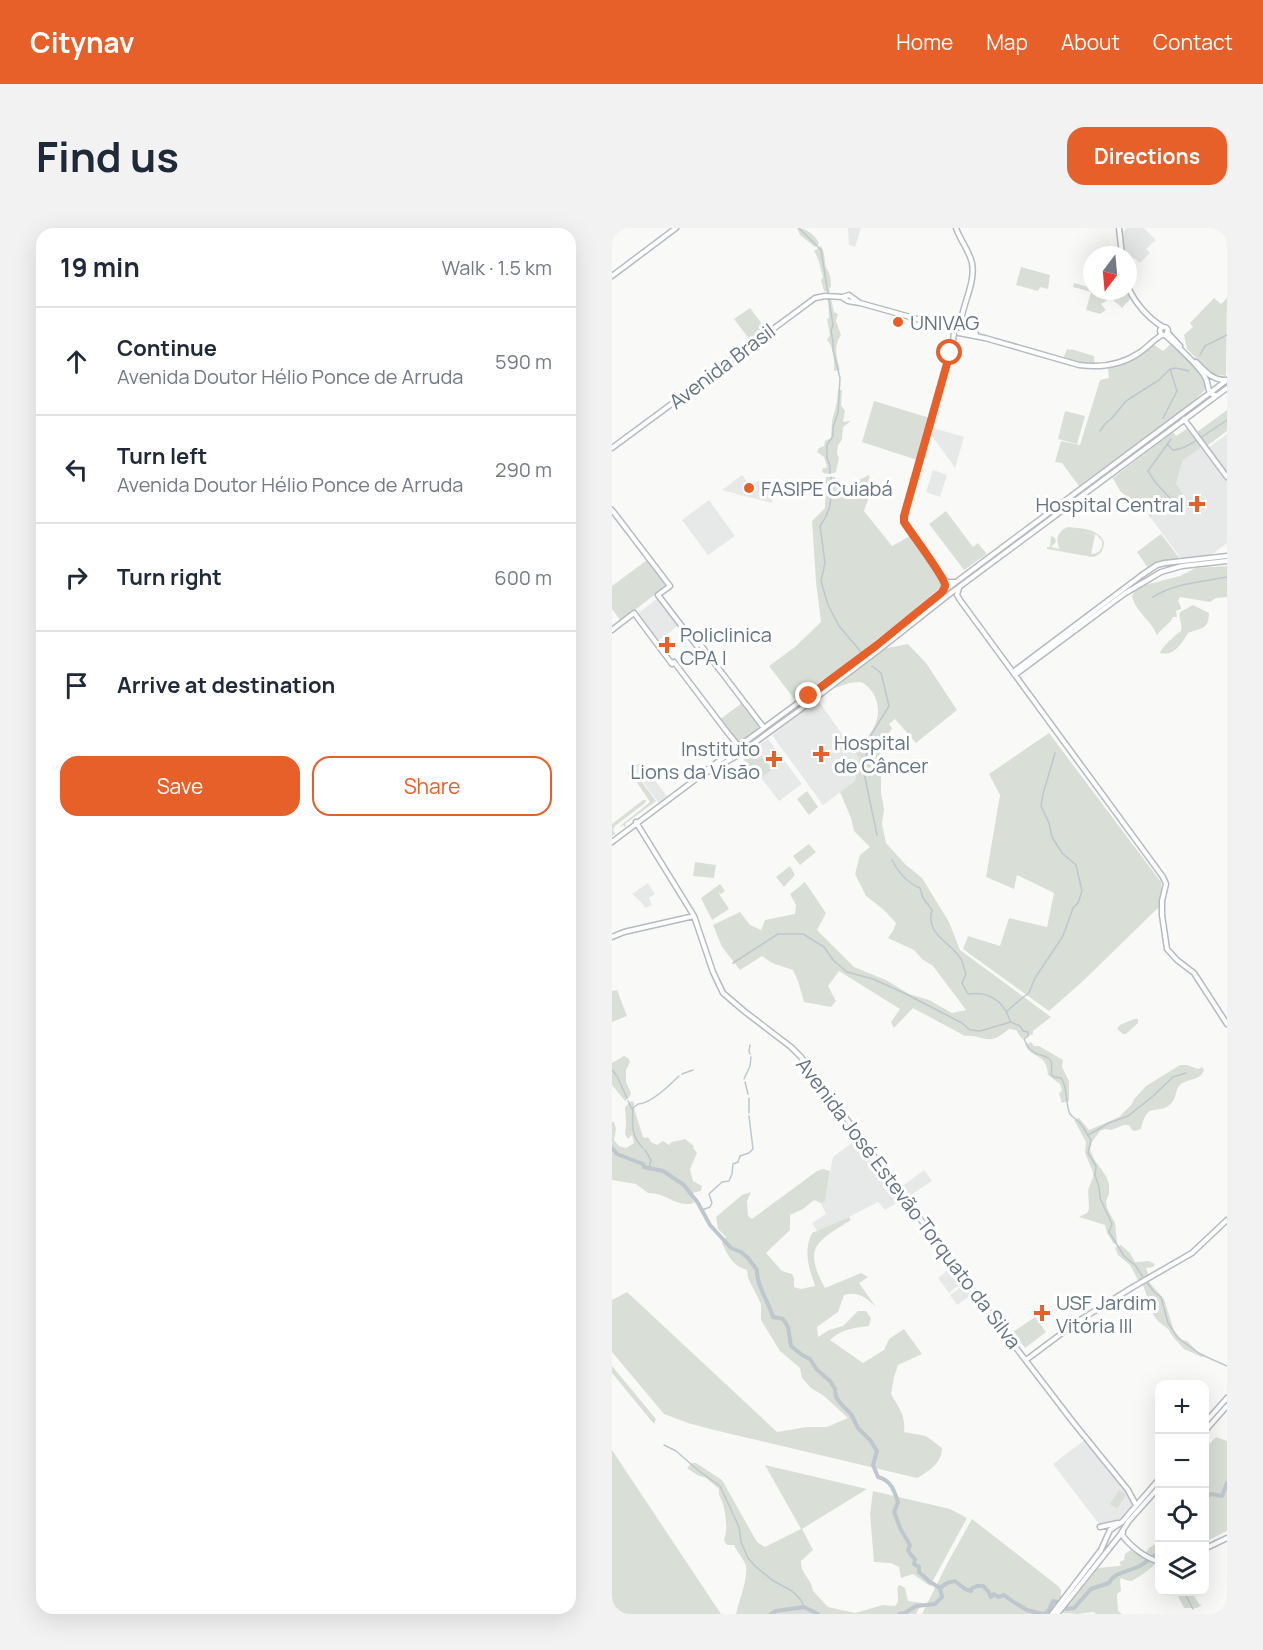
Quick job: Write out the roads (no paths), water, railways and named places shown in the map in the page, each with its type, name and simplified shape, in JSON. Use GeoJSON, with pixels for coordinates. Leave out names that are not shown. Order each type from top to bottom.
{"type":"FeatureCollection","features":[{"type":"Feature","properties":{"kind":"main road"},"geometry":{"type":"LineString","coordinates":[[612,276],[676,228]]}},
{"type":"Feature","properties":{"kind":"main road"},"geometry":{"type":"LineString","coordinates":[[956,228],[970,257],[971,279],[904,522],[947,582],[958,581]]}},
{"type":"Feature","properties":{"kind":"main road"},"geometry":{"type":"LineString","coordinates":[[1119,228],[1121,246]]}},
{"type":"Feature","properties":{"kind":"main road","name":"Avenida Brasil"},"geometry":{"type":"LineString","coordinates":[[612,448],[815,298],[836,296],[848,302],[860,303],[957,330]]}},
{"type":"Feature","properties":{"kind":"main road"},"geometry":{"type":"LineString","coordinates":[[1135,300],[1163,332],[1210,377],[1227,380]]}},
{"type":"Feature","properties":{"kind":"main road"},"geometry":{"type":"LineString","coordinates":[[957,330],[1079,365],[1097,367],[1131,358],[1163,332]]}},
{"type":"Feature","properties":{"kind":"main road"},"geometry":{"type":"LineString","coordinates":[[1190,358],[1204,375],[1210,393],[1216,396]]}},
{"type":"Feature","properties":{"kind":"main road"},"geometry":{"type":"LineString","coordinates":[[724,760],[877,645],[941,593],[1227,380]]}},
{"type":"Feature","properties":{"kind":"main road"},"geometry":{"type":"LineString","coordinates":[[1202,398],[1208,387]]}},
{"type":"Feature","properties":{"kind":"main road"},"geometry":{"type":"LineString","coordinates":[[612,842],[705,772],[744,751],[1227,388]]}},
{"type":"Feature","properties":{"kind":"main road"},"geometry":{"type":"LineString","coordinates":[[1184,419],[1227,477]]}},
{"type":"Feature","properties":{"kind":"main road"},"geometry":{"type":"LineString","coordinates":[[612,510],[670,586],[658,595],[764,729]]}},
{"type":"Feature","properties":{"kind":"main road"},"geometry":{"type":"LineString","coordinates":[[1014,673],[1154,567],[1165,563],[1227,556]]}},
{"type":"Feature","properties":{"kind":"main road"},"geometry":{"type":"LineString","coordinates":[[1014,673],[1117,599],[1157,574],[1176,567],[1227,561]]}},
{"type":"Feature","properties":{"kind":"main road"},"geometry":{"type":"LineString","coordinates":[[1154,567],[1157,569],[1157,574]]}},
{"type":"Feature","properties":{"kind":"main road"},"geometry":{"type":"LineString","coordinates":[[1144,573],[1144,577],[1148,579]]}},
{"type":"Feature","properties":{"kind":"main road"},"geometry":{"type":"LineString","coordinates":[[940,574],[945,586],[941,593]]}},
{"type":"Feature","properties":{"kind":"main road"},"geometry":{"type":"LineString","coordinates":[[962,585],[957,592],[960,600],[1163,877],[1166,884],[1162,901],[1166,946],[1173,956],[1194,973],[1227,1024]]}},
{"type":"Feature","properties":{"kind":"main road"},"geometry":{"type":"LineString","coordinates":[[942,600],[952,597],[960,600]]}},
{"type":"Feature","properties":{"kind":"main road"},"geometry":{"type":"LineString","coordinates":[[612,630],[634,614],[744,751]]}},
{"type":"Feature","properties":{"kind":"main road","name":"Avenida José Estevão Torquato da Silva"},"geometry":{"type":"LineString","coordinates":[[636,822],[694,916],[713,972],[723,993],[801,1057],[933,1237],[1073,1422],[1131,1494],[1136,1505]]}},
{"type":"Feature","properties":{"kind":"main road"},"geometry":{"type":"LineString","coordinates":[[612,937],[678,918],[694,916]]}},
{"type":"Feature","properties":{"kind":"main road"},"geometry":{"type":"LineString","coordinates":[[1026,1360],[1065,1332],[1192,1253],[1227,1220]]}},
{"type":"Feature","properties":{"kind":"main road"},"geometry":{"type":"LineString","coordinates":[[1209,1418],[1227,1398]]}},
{"type":"Feature","properties":{"kind":"main road"},"geometry":{"type":"LineString","coordinates":[[1209,1426],[1227,1406]]}},
{"type":"Feature","properties":{"kind":"main road"},"geometry":{"type":"LineString","coordinates":[[1057,1614],[1120,1535],[1136,1505],[1155,1484]]}},
{"type":"Feature","properties":{"kind":"main road"},"geometry":{"type":"LineString","coordinates":[[1052,1614],[1101,1550],[1110,1530],[1124,1524],[1158,1488]]}},
{"type":"Feature","properties":{"kind":"main road"},"geometry":{"type":"LineString","coordinates":[[1131,1494],[1136,1498],[1142,1498]]}},
{"type":"Feature","properties":{"kind":"main road"},"geometry":{"type":"LineString","coordinates":[[1124,1524],[1101,1529],[1106,1538],[1114,1541],[1121,1538],[1155,1560]]}},
{"type":"Feature","properties":{"kind":"main road"},"geometry":{"type":"LineString","coordinates":[[1124,1524],[1122,1535],[1127,1541]]}},
{"type":"Feature","properties":{"kind":"main road"},"geometry":{"type":"LineString","coordinates":[[1209,1547],[1227,1538]]}},
{"type":"Feature","properties":{"kind":"waterway"},"geometry":{"type":"LineString","coordinates":[[799,228],[821,250],[833,325],[831,331],[833,350],[840,378],[838,413],[833,427],[833,436],[827,445],[830,473]]}},
{"type":"Feature","properties":{"kind":"waterway"},"geometry":{"type":"LineString","coordinates":[[1200,355],[1205,346],[1227,335]]}},
{"type":"Feature","properties":{"kind":"waterway"},"geometry":{"type":"LineString","coordinates":[[1163,418],[1177,391],[1170,369],[1189,371]]}},
{"type":"Feature","properties":{"kind":"waterway"},"geometry":{"type":"LineString","coordinates":[[1100,431],[1126,401],[1159,380],[1170,369]]}},
{"type":"Feature","properties":{"kind":"waterway"},"geometry":{"type":"LineString","coordinates":[[1200,438],[1227,420]]}},
{"type":"Feature","properties":{"kind":"waterway"},"geometry":{"type":"LineString","coordinates":[[1170,498],[1148,471],[1171,439]]}},
{"type":"Feature","properties":{"kind":"waterway"},"geometry":{"type":"LineString","coordinates":[[1167,444],[1173,450],[1183,448],[1197,440]]}},
{"type":"Feature","properties":{"kind":"waterway"},"geometry":{"type":"LineString","coordinates":[[831,477],[829,508],[820,526],[825,563],[821,581],[828,605],[839,626],[861,652]]}},
{"type":"Feature","properties":{"kind":"waterway"},"geometry":{"type":"LineString","coordinates":[[1153,597],[1180,586],[1227,577]]}},
{"type":"Feature","properties":{"kind":"waterway"},"geometry":{"type":"LineString","coordinates":[[872,666],[881,673],[889,706],[871,735],[863,768],[877,835]]}},
{"type":"Feature","properties":{"kind":"waterway"},"geometry":{"type":"LineString","coordinates":[[1007,1011],[1029,993],[1035,978],[1063,936],[1082,891],[1076,865],[1062,853],[1052,837],[1049,823],[1041,806],[1055,753]]}},
{"type":"Feature","properties":{"kind":"waterway"},"geometry":{"type":"LineString","coordinates":[[892,860],[904,877],[920,888],[923,898],[932,910],[931,919],[935,932],[961,959],[966,974],[962,983],[968,994],[983,994],[995,999],[1004,1008],[1010,1021]]}},
{"type":"Feature","properties":{"kind":"waterway"},"geometry":{"type":"LineString","coordinates":[[733,963],[778,934],[803,934],[824,947],[834,961],[847,972],[873,979],[904,993],[962,1023],[970,1030],[980,1031],[1011,1022],[1028,1032],[1028,1036],[1024,1039],[1027,1045],[1032,1051],[1050,1059],[1051,1074],[1063,1081],[1070,1114],[1081,1124],[1091,1140],[1088,1153],[1096,1166],[1095,1175],[1100,1198],[1112,1224],[1109,1232],[1124,1256],[1135,1265],[1154,1292],[1161,1297],[1168,1323],[1178,1338],[1200,1354],[1227,1366]]}},
{"type":"Feature","properties":{"kind":"waterway"},"geometry":{"type":"LineString","coordinates":[[750,1045],[750,1054]]}},
{"type":"Feature","properties":{"kind":"waterway"},"geometry":{"type":"LineString","coordinates":[[744,1079],[751,1057]]}},
{"type":"Feature","properties":{"kind":"waterway"},"geometry":{"type":"LineString","coordinates":[[612,1070],[627,1098]]}},
{"type":"Feature","properties":{"kind":"waterway"},"geometry":{"type":"LineString","coordinates":[[682,1074],[693,1070]]}},
{"type":"Feature","properties":{"kind":"waterway"},"geometry":{"type":"LineString","coordinates":[[1088,1135],[1109,1123],[1128,1116],[1173,1077],[1186,1073]]}},
{"type":"Feature","properties":{"kind":"waterway"},"geometry":{"type":"LineString","coordinates":[[643,1148],[634,1134],[633,1108],[654,1098],[679,1076]]}},
{"type":"Feature","properties":{"kind":"waterway"},"geometry":{"type":"LineString","coordinates":[[745,1082],[748,1094]]}},
{"type":"Feature","properties":{"kind":"waterway"},"geometry":{"type":"LineString","coordinates":[[749,1098],[749,1113]]}},
{"type":"Feature","properties":{"kind":"waterway"},"geometry":{"type":"LineString","coordinates":[[628,1101],[633,1111]]}},
{"type":"Feature","properties":{"kind":"waterway"},"geometry":{"type":"LineString","coordinates":[[702,1210],[710,1207],[712,1203],[709,1194],[722,1182],[729,1181],[733,1164],[738,1162],[740,1156],[753,1149],[749,1116]]}},
{"type":"Feature","properties":{"kind":"waterway"},"geometry":{"type":"LineString","coordinates":[[612,1148],[617,1154],[643,1164],[644,1167],[663,1171],[684,1185],[698,1203],[710,1225],[731,1248],[748,1258],[757,1270],[773,1317],[783,1319],[788,1327],[791,1346],[810,1359],[817,1370],[830,1381],[835,1389],[836,1397],[877,1451],[873,1465],[878,1477],[889,1483],[895,1493],[898,1502],[894,1512],[910,1545],[908,1550],[915,1559],[914,1564],[919,1567],[919,1572],[940,1588]]}},
{"type":"Feature","properties":{"kind":"waterway"},"geometry":{"type":"LineString","coordinates":[[645,1150],[651,1160],[649,1168]]}},
{"type":"Feature","properties":{"kind":"waterway"},"geometry":{"type":"LineString","coordinates":[[664,1445],[676,1451],[720,1486],[739,1527],[741,1542],[748,1558],[772,1580],[792,1591],[804,1607]]}},
{"type":"Feature","properties":{"kind":"waterway"},"geometry":{"type":"LineString","coordinates":[[1209,1495],[1222,1496],[1227,1483]]}},
{"type":"Feature","properties":{"kind":"waterway"},"geometry":{"type":"LineString","coordinates":[[1065,1607],[1066,1609],[1074,1608],[1091,1589],[1109,1583],[1120,1573],[1139,1567],[1155,1555]]}},
{"type":"Feature","properties":{"kind":"waterway"},"geometry":{"type":"LineString","coordinates":[[899,1614],[916,1606],[935,1604],[942,1597],[940,1588],[955,1581],[971,1591],[972,1588],[983,1586],[991,1597],[994,1594],[998,1597],[1004,1595],[1027,1610],[1043,1614]]}},
{"type":"Feature","properties":{"kind":"waterway"},"geometry":{"type":"LineString","coordinates":[[1186,1596],[1193,1609]]}},
{"type":"Feature","properties":{"kind":"waterway"},"geometry":{"type":"LineString","coordinates":[[1044,1614],[1049,1610],[1053,1601],[1058,1602]]}},
{"type":"Feature","properties":{"kind":"waterway"},"geometry":{"type":"LineString","coordinates":[[771,1614],[776,1611],[804,1607],[818,1614]]}},
{"type":"Feature","properties":{"kind":"waterway"},"geometry":{"type":"LineString","coordinates":[[1032,1614],[1035,1611]]}},
{"type":"Feature","properties":{"kind":"place","name":"UNIVAG"},"geometry":{"type":"Point","coordinates":[898,322]}},
{"type":"Feature","properties":{"kind":"place","name":"FASIPE Cuiabá"},"geometry":{"type":"Point","coordinates":[749,488]}},
{"type":"Feature","properties":{"kind":"place","name":"Hospital Central"},"geometry":{"type":"Point","coordinates":[1197,504]}},
{"type":"Feature","properties":{"kind":"place","name":"Policlinica CPA I"},"geometry":{"type":"Point","coordinates":[667,645]}},
{"type":"Feature","properties":{"kind":"place","name":"Hospital de Câncer"},"geometry":{"type":"Point","coordinates":[821,754]}},
{"type":"Feature","properties":{"kind":"place","name":"Instituto Lions da Visão"},"geometry":{"type":"Point","coordinates":[774,759]}},
{"type":"Feature","properties":{"kind":"place","name":"USF Jardim Vitória III"},"geometry":{"type":"Point","coordinates":[1042,1313]}}]}
